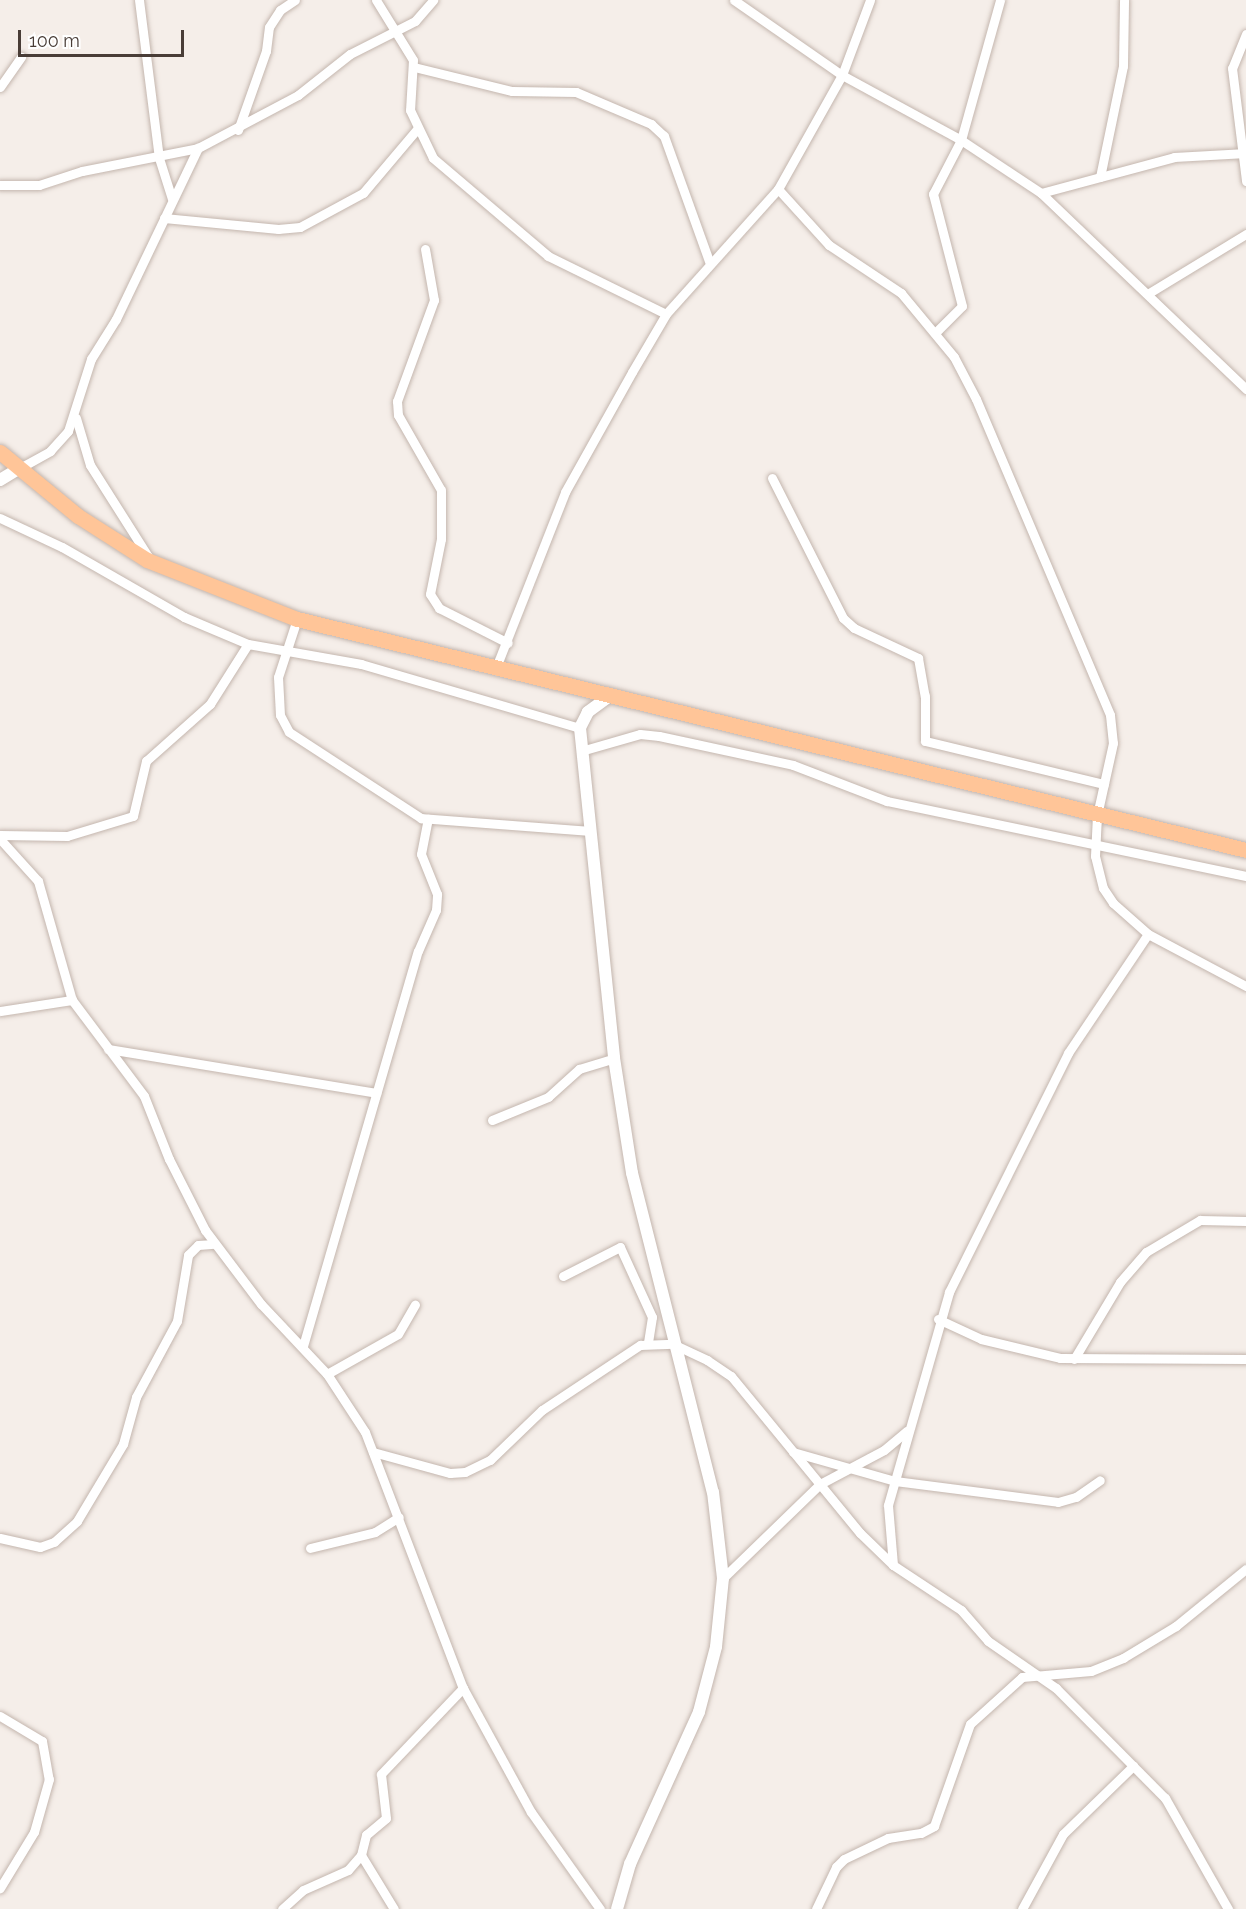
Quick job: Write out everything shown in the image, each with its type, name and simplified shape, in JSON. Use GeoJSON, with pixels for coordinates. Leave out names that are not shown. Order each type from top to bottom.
{"type":"FeatureCollection","features":[{"type":"Feature","properties":{"kind":"main road"},"geometry":{"type":"LineString","coordinates":[[0,452],[78,516],[152,562],[297,619],[607,698],[1246,850]]}},
{"type":"Feature","properties":{"kind":"street"},"geometry":{"type":"LineString","coordinates":[[139,0],[159,158],[172,199]]}},
{"type":"Feature","properties":{"kind":"street"},"geometry":{"type":"LineString","coordinates":[[238,130],[266,51],[269,27],[280,10],[295,0]]}},
{"type":"Feature","properties":{"kind":"street"},"geometry":{"type":"LineString","coordinates":[[376,0],[399,32],[414,67],[409,102],[418,128],[433,158],[548,256],[666,314]]}},
{"type":"Feature","properties":{"kind":"street"},"geometry":{"type":"LineString","coordinates":[[0,185],[39,185],[82,171],[159,158],[198,148],[238,130],[298,95],[350,54],[399,32],[416,21],[433,0]]}},
{"type":"Feature","properties":{"kind":"street"},"geometry":{"type":"LineString","coordinates":[[734,0],[842,75],[961,140],[1041,193],[1149,293],[1246,389]]}},
{"type":"Feature","properties":{"kind":"street"},"geometry":{"type":"LineString","coordinates":[[495,670],[507,643],[521,596],[565,492],[666,314],[709,261],[778,189],[842,75],[870,0]]}},
{"type":"Feature","properties":{"kind":"street"},"geometry":{"type":"LineString","coordinates":[[935,333],[962,306],[933,200],[961,140],[1000,0]]}},
{"type":"Feature","properties":{"kind":"street"},"geometry":{"type":"LineString","coordinates":[[1100,177],[1123,66],[1124,0]]}},
{"type":"Feature","properties":{"kind":"street"},"geometry":{"type":"LineString","coordinates":[[1246,34],[1232,68],[1246,181]]}},
{"type":"Feature","properties":{"kind":"street"},"geometry":{"type":"LineString","coordinates":[[0,87],[21,57]]}},
{"type":"Feature","properties":{"kind":"street"},"geometry":{"type":"LineString","coordinates":[[414,67],[512,91],[576,92],[651,124],[664,136],[709,261]]}},
{"type":"Feature","properties":{"kind":"street"},"geometry":{"type":"LineString","coordinates":[[164,218],[278,229],[300,226],[363,193],[418,128]]}},
{"type":"Feature","properties":{"kind":"street"},"geometry":{"type":"LineString","coordinates":[[0,480],[60,442],[76,418],[84,375],[198,148]]}},
{"type":"Feature","properties":{"kind":"street"},"geometry":{"type":"LineString","coordinates":[[1041,193],[1174,158],[1244,153]]}},
{"type":"Feature","properties":{"kind":"street"},"geometry":{"type":"LineString","coordinates":[[778,189],[829,245],[901,293],[935,333],[971,389],[1086,650],[1113,731],[1097,815],[1097,843],[1102,888],[1117,908],[1148,934],[1246,986]]}},
{"type":"Feature","properties":{"kind":"street"},"geometry":{"type":"LineString","coordinates":[[1149,293],[1246,234]]}},
{"type":"Feature","properties":{"kind":"street"},"geometry":{"type":"LineString","coordinates":[[425,249],[434,300],[397,401],[398,415],[433,471],[442,497],[441,539],[430,594],[439,608],[507,643]]}},
{"type":"Feature","properties":{"kind":"street"},"geometry":{"type":"LineString","coordinates":[[76,418],[90,465],[152,562]]}},
{"type":"Feature","properties":{"kind":"street"},"geometry":{"type":"LineString","coordinates":[[772,478],[843,618],[854,628],[918,658],[925,696],[925,741],[1104,784]]}},
{"type":"Feature","properties":{"kind":"street"},"geometry":{"type":"LineString","coordinates":[[0,518],[62,547],[184,617],[248,644],[285,654],[361,664],[580,728]]}},
{"type":"Feature","properties":{"kind":"street"},"geometry":{"type":"LineString","coordinates":[[297,619],[285,654],[279,698],[289,732],[428,819],[590,831]]}},
{"type":"Feature","properties":{"kind":"street"},"geometry":{"type":"LineString","coordinates":[[0,837],[67,836],[133,816],[146,761],[210,704],[248,644]]}},
{"type":"Feature","properties":{"kind":"street"},"geometry":{"type":"LineString","coordinates":[[607,698],[588,712],[580,728],[614,1058],[632,1173],[673,1344],[712,1492],[723,1578],[716,1647],[699,1712],[630,1864],[617,1909]]}},
{"type":"Feature","properties":{"kind":"street"},"geometry":{"type":"LineString","coordinates":[[581,751],[640,734],[659,736],[793,765],[887,801],[1070,842],[1097,843],[1246,876]]}},
{"type":"Feature","properties":{"kind":"street"},"geometry":{"type":"LineString","coordinates":[[303,1346],[417,951],[436,910],[437,894],[421,854],[428,819]]}},
{"type":"Feature","properties":{"kind":"street"},"geometry":{"type":"LineString","coordinates":[[0,837],[38,881],[72,1000],[144,1096],[169,1159],[214,1244],[261,1304],[327,1374],[373,1452],[463,1688],[531,1812],[600,1909]]}},
{"type":"Feature","properties":{"kind":"street"},"geometry":{"type":"LineString","coordinates":[[893,1565],[888,1505],[938,1319],[1068,1053],[1148,934]]}},
{"type":"Feature","properties":{"kind":"street"},"geometry":{"type":"LineString","coordinates":[[0,1011],[72,1000]]}},
{"type":"Feature","properties":{"kind":"street"},"geometry":{"type":"LineString","coordinates":[[108,1049],[376,1093]]}},
{"type":"Feature","properties":{"kind":"street"},"geometry":{"type":"LineString","coordinates":[[492,1120],[548,1097],[579,1069],[614,1058]]}},
{"type":"Feature","properties":{"kind":"street"},"geometry":{"type":"LineString","coordinates":[[1074,1359],[1120,1282],[1146,1252],[1200,1220],[1246,1221]]}},
{"type":"Feature","properties":{"kind":"street"},"geometry":{"type":"LineString","coordinates":[[0,1538],[40,1547],[54,1542],[77,1521],[123,1444],[136,1397],[177,1321],[188,1255],[198,1245],[214,1244]]}},
{"type":"Feature","properties":{"kind":"street"},"geometry":{"type":"LineString","coordinates":[[563,1276],[620,1247],[652,1317],[648,1342]]}},
{"type":"Feature","properties":{"kind":"street"},"geometry":{"type":"LineString","coordinates":[[327,1374],[398,1334],[415,1304]]}},
{"type":"Feature","properties":{"kind":"street"},"geometry":{"type":"LineString","coordinates":[[938,1319],[981,1339],[1074,1359],[1246,1359]]}},
{"type":"Feature","properties":{"kind":"street"},"geometry":{"type":"LineString","coordinates":[[373,1452],[450,1473],[477,1468],[542,1410],[648,1342],[673,1344],[731,1376],[791,1451],[893,1565],[961,1610],[988,1641],[1056,1688],[1133,1766],[1180,1820],[1228,1909]]}},
{"type":"Feature","properties":{"kind":"street"},"geometry":{"type":"LineString","coordinates":[[723,1578],[820,1484],[844,1468],[884,1450],[908,1430]]}},
{"type":"Feature","properties":{"kind":"street"},"geometry":{"type":"LineString","coordinates":[[791,1451],[895,1481],[1058,1502],[1076,1497],[1100,1480]]}},
{"type":"Feature","properties":{"kind":"street"},"geometry":{"type":"LineString","coordinates":[[310,1548],[375,1532],[399,1517]]}},
{"type":"Feature","properties":{"kind":"street"},"geometry":{"type":"LineString","coordinates":[[816,1909],[836,1867],[844,1859],[888,1838],[921,1833],[934,1826],[970,1725],[1022,1677],[1035,1674],[1091,1671],[1123,1658],[1176,1626],[1246,1569]]}},
{"type":"Feature","properties":{"kind":"street"},"geometry":{"type":"LineString","coordinates":[[282,1909],[303,1890],[348,1870],[361,1854],[366,1835],[386,1818],[381,1774],[463,1688]]}},
{"type":"Feature","properties":{"kind":"street"},"geometry":{"type":"LineString","coordinates":[[0,1716],[42,1741],[49,1779],[34,1832],[0,1888]]}},
{"type":"Feature","properties":{"kind":"street"},"geometry":{"type":"LineString","coordinates":[[1022,1909],[1063,1834],[1133,1766]]}},
{"type":"Feature","properties":{"kind":"street"},"geometry":{"type":"LineString","coordinates":[[361,1854],[394,1909]]}}]}
